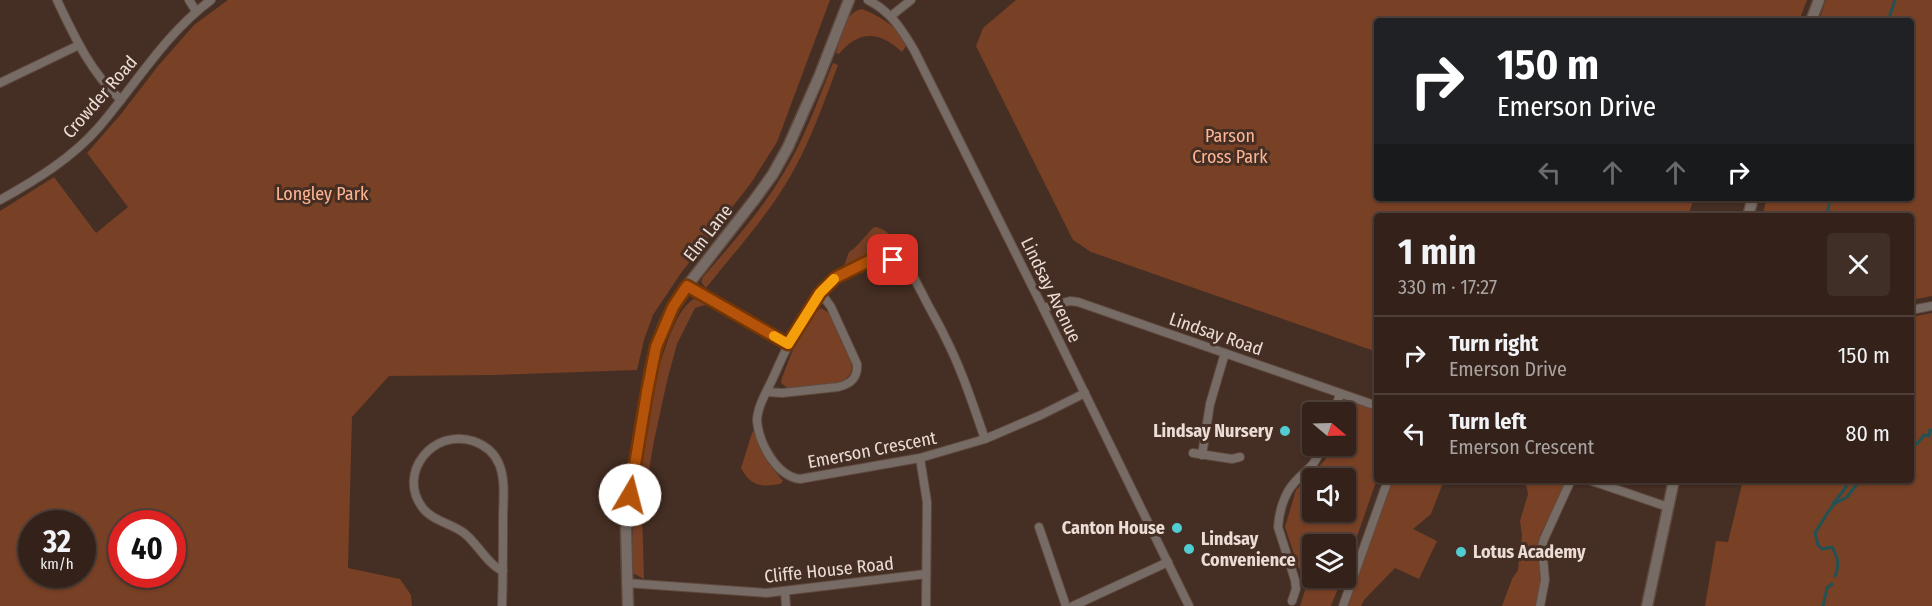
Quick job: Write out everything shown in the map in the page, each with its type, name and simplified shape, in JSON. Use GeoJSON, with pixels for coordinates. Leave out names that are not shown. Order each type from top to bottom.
{"type":"FeatureCollection","features":[{"type":"Feature","properties":{"kind":"street"},"geometry":{"type":"LineString","coordinates":[[57,0],[94,71],[121,100]]}},
{"type":"Feature","properties":{"kind":"street"},"geometry":{"type":"LineString","coordinates":[[189,0],[196,11]]}},
{"type":"Feature","properties":{"kind":"street","name":"Crowder Road"},"geometry":{"type":"LineString","coordinates":[[0,200],[51,170],[75,150],[98,128],[152,59],[196,11],[211,0]]}},
{"type":"Feature","properties":{"kind":"street","name":"Elm Lane"},"geometry":{"type":"LineString","coordinates":[[628,606],[626,529],[630,495],[650,372],[663,327],[687,286],[755,199],[778,165],[819,77],[849,0]]}},
{"type":"Feature","properties":{"kind":"street","name":"Lindsay Avenue"},"geometry":{"type":"LineString","coordinates":[[868,0],[882,7],[905,33],[1189,606]]}},
{"type":"Feature","properties":{"kind":"street"},"geometry":{"type":"LineString","coordinates":[[891,16],[911,0]]}},
{"type":"Feature","properties":{"kind":"street"},"geometry":{"type":"LineString","coordinates":[[1812,18],[1819,0]]}},
{"type":"Feature","properties":{"kind":"street"},"geometry":{"type":"LineString","coordinates":[[0,83],[79,45]]}},
{"type":"Feature","properties":{"kind":"street","name":"Emerson Crescent"},"geometry":{"type":"LineString","coordinates":[[985,439],[946,338],[907,267],[893,260],[882,258],[871,260],[835,278],[820,293],[788,344],[757,420],[772,461],[784,474],[792,478],[810,478],[920,458],[985,439],[1085,393]]}},
{"type":"Feature","properties":{"kind":"street"},"geometry":{"type":"LineString","coordinates":[[687,286],[788,344]]}},
{"type":"Feature","properties":{"kind":"street"},"geometry":{"type":"LineString","coordinates":[[767,392],[782,393],[838,387],[847,385],[855,377],[857,364],[831,307],[820,293]]}},
{"type":"Feature","properties":{"kind":"street","name":"Lindsay Road"},"geometry":{"type":"LineString","coordinates":[[1043,308],[1070,301],[1078,302],[1374,405]]}},
{"type":"Feature","properties":{"kind":"street"},"geometry":{"type":"LineString","coordinates":[[1914,309],[1932,306]]}},
{"type":"Feature","properties":{"kind":"street"},"geometry":{"type":"LineString","coordinates":[[1225,352],[1198,454],[1232,459],[1240,457]]}},
{"type":"Feature","properties":{"kind":"street"},"geometry":{"type":"LineString","coordinates":[[1337,402],[1340,394]]}},
{"type":"Feature","properties":{"kind":"street"},"geometry":{"type":"LineString","coordinates":[[502,606],[503,571],[503,482],[498,462],[487,448],[470,440],[459,437],[438,442],[429,449],[414,477],[414,486],[421,505],[428,514],[463,532],[485,554],[492,565],[503,571]]}},
{"type":"Feature","properties":{"kind":"street"},"geometry":{"type":"LineString","coordinates":[[1292,602],[1296,589],[1295,580],[1278,527],[1278,520],[1288,490],[1314,465],[1318,456]]}},
{"type":"Feature","properties":{"kind":"street"},"geometry":{"type":"LineString","coordinates":[[920,458],[927,502],[926,606]]}},
{"type":"Feature","properties":{"kind":"street"},"geometry":{"type":"LineString","coordinates":[[1343,606],[1387,483]]}},
{"type":"Feature","properties":{"kind":"street"},"geometry":{"type":"LineString","coordinates":[[1540,606],[1545,580],[1542,547],[1570,483]]}},
{"type":"Feature","properties":{"kind":"street"},"geometry":{"type":"LineString","coordinates":[[1598,483],[1668,507]]}},
{"type":"Feature","properties":{"kind":"street"},"geometry":{"type":"LineString","coordinates":[[1647,606],[1673,483]]}},
{"type":"Feature","properties":{"kind":"street"},"geometry":{"type":"LineString","coordinates":[[1039,527],[1066,606]]}},
{"type":"Feature","properties":{"kind":"street"},"geometry":{"type":"LineString","coordinates":[[1073,606],[1168,562]]}},
{"type":"Feature","properties":{"kind":"street","name":"Cliffe House Road"},"geometry":{"type":"LineString","coordinates":[[627,583],[766,593],[926,574]]}},
{"type":"Feature","properties":{"kind":"street"},"geometry":{"type":"LineString","coordinates":[[785,591],[786,606]]}},
{"type":"Feature","properties":{"kind":"green space","name":"Longley Park"},"geometry":{"type":"Polygon","coordinates":[[[228,0],[830,0],[777,142],[751,183],[681,273],[653,315],[637,370],[389,376],[352,417],[348,568],[400,579],[411,595],[412,606],[0,606],[0,211],[54,177],[96,233],[128,207],[87,153],[194,25],[228,0]]]}},
{"type":"Feature","properties":{"kind":"green space","name":"Parson Cross Park"},"geometry":{"type":"Polygon","coordinates":[[[1016,0],[1807,0],[1800,18],[1374,18],[1374,201],[1693,201],[1689,213],[1374,213],[1374,351],[1091,252],[1073,240],[976,46],[983,28],[1016,0]]]}},
{"type":"Feature","properties":{"kind":"green space"},"geometry":{"type":"Polygon","coordinates":[[[1826,0],[1932,0],[1932,296],[1914,299],[1914,213],[1763,213],[1766,201],[1914,201],[1914,18],[1820,18],[1826,0]]]}},
{"type":"Feature","properties":{"kind":"green space"},"geometry":{"type":"Polygon","coordinates":[[[862,9],[881,18],[899,32],[908,43],[902,52],[885,40],[869,36],[854,41],[839,54],[836,53],[847,20],[856,11],[862,9]]]}},
{"type":"Feature","properties":{"kind":"green space"},"geometry":{"type":"Polygon","coordinates":[[[833,63],[838,65],[828,93],[791,175],[762,219],[706,288],[701,282],[703,277],[739,235],[782,176],[808,124],[833,63]]]}},
{"type":"Feature","properties":{"kind":"green space"},"geometry":{"type":"Polygon","coordinates":[[[874,227],[890,236],[898,253],[875,253],[844,266],[849,252],[874,227]]]}},
{"type":"Feature","properties":{"kind":"green space"},"geometry":{"type":"Polygon","coordinates":[[[694,299],[700,300],[705,305],[695,308],[677,344],[654,441],[642,511],[644,579],[633,573],[632,565],[635,493],[642,442],[655,384],[672,329],[683,310],[694,299]]]}},
{"type":"Feature","properties":{"kind":"green space"},"geometry":{"type":"Polygon","coordinates":[[[821,308],[829,313],[851,362],[851,372],[840,382],[789,389],[781,383],[789,360],[802,330],[821,308]]]}},
{"type":"Feature","properties":{"kind":"green space"},"geometry":{"type":"Polygon","coordinates":[[[1932,313],[1932,606],[1705,606],[1716,541],[1728,542],[1742,483],[1914,483],[1914,316],[1932,313]]]}},
{"type":"Feature","properties":{"kind":"green space"},"geometry":{"type":"Polygon","coordinates":[[[1348,396],[1374,405],[1376,483],[1356,539],[1356,534],[1302,534],[1302,574],[1285,527],[1296,490],[1302,484],[1302,522],[1356,522],[1356,468],[1317,468],[1326,456],[1356,456],[1356,402],[1346,402],[1348,396]]]}},
{"type":"Feature","properties":{"kind":"green space"},"geometry":{"type":"Polygon","coordinates":[[[754,431],[757,432],[768,463],[783,481],[780,484],[768,485],[753,482],[741,468],[754,431]]]}},
{"type":"Feature","properties":{"kind":"green space"},"geometry":{"type":"Polygon","coordinates":[[[1387,483],[1443,483],[1431,514],[1413,529],[1437,541],[1419,579],[1395,568],[1361,606],[1343,606],[1349,588],[1356,588],[1356,570],[1387,483]]]}},
{"type":"Feature","properties":{"kind":"green space"},"geometry":{"type":"Polygon","coordinates":[[[1526,483],[1565,483],[1540,535],[1540,583],[1536,606],[1502,606],[1512,579],[1518,570],[1522,535],[1520,521],[1528,494],[1526,483]]]}},
{"type":"Feature","properties":{"kind":"green space"},"geometry":{"type":"Polygon","coordinates":[[[1306,588],[1338,588],[1331,606],[1300,606],[1306,588]]]}},
{"type":"Feature","properties":{"kind":"waterway"},"geometry":{"type":"LineString","coordinates":[[1889,18],[1895,0]]}},
{"type":"Feature","properties":{"kind":"waterway"},"geometry":{"type":"LineString","coordinates":[[1828,213],[1830,201]]}},
{"type":"Feature","properties":{"kind":"waterway"},"geometry":{"type":"LineString","coordinates":[[1914,442],[1917,444],[1924,435],[1929,436],[1932,430]]}},
{"type":"Feature","properties":{"kind":"waterway"},"geometry":{"type":"LineString","coordinates":[[1833,504],[1846,487],[1846,483]]}},
{"type":"Feature","properties":{"kind":"waterway"},"geometry":{"type":"LineString","coordinates":[[1835,576],[1838,564],[1834,551],[1832,547],[1822,549],[1818,545],[1815,533],[1834,504],[1847,497],[1858,483]]}},
{"type":"Feature","properties":{"kind":"waterway"},"geometry":{"type":"LineString","coordinates":[[1823,606],[1827,588],[1832,584]]}},
{"type":"Feature","properties":{"kind":"slow traffic"},"geometry":{"type":"LineString","coordinates":[[774,336],[788,344],[820,293],[834,279]]}},
{"type":"Feature","properties":{"kind":"place","name":"Lindsay Nursery"},"geometry":{"type":"Point","coordinates":[1285,431]}},
{"type":"Feature","properties":{"kind":"place","name":"Canton House"},"geometry":{"type":"Point","coordinates":[1177,528]}},
{"type":"Feature","properties":{"kind":"place","name":"Lindsay Convenience"},"geometry":{"type":"Point","coordinates":[1189,549]}},
{"type":"Feature","properties":{"kind":"place","name":"Lotus Academy"},"geometry":{"type":"Point","coordinates":[1461,552]}},
{"type":"Feature","properties":{"kind":"route"},"geometry":{"type":"LineString","coordinates":[[630,495],[656,347],[673,307],[687,286],[788,344],[820,293],[835,278],[871,260],[882,258],[893,260]]}}]}
